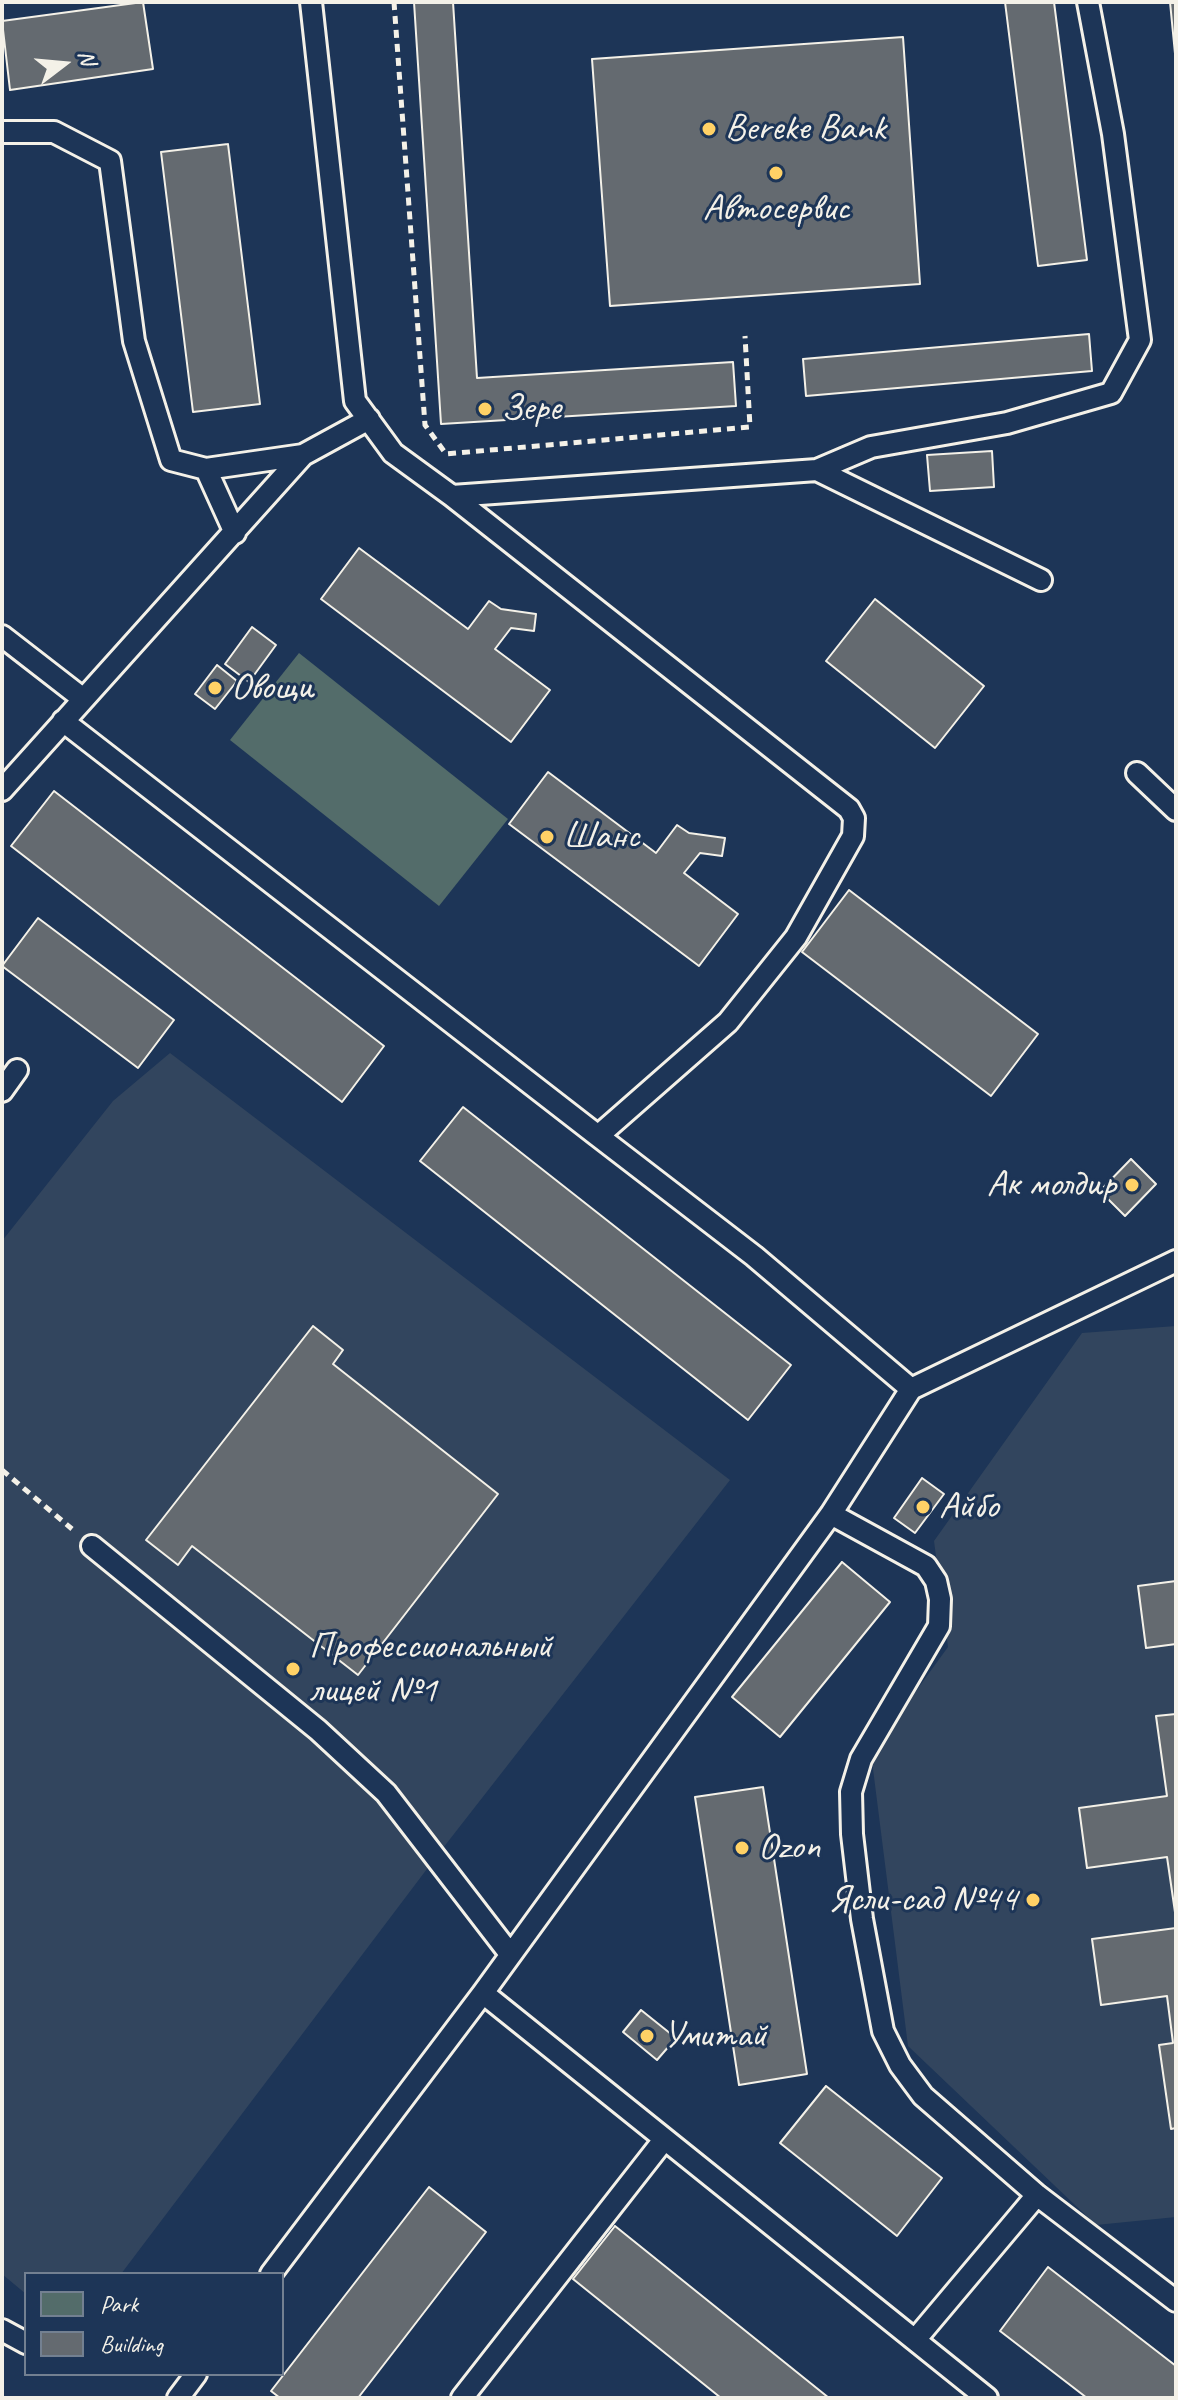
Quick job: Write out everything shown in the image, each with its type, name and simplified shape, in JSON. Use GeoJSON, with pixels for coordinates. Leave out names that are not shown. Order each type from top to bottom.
{"type":"FeatureCollection","features":[{"type":"Feature","properties":{"kind":"lane"},"geometry":{"type":"LineString","coordinates":[[311,2],[355,401],[393,453],[452,496],[849,809],[854,818],[853,836],[796,937],[728,1022],[598,1136]]}},
{"type":"Feature","properties":{"kind":"lane"},"geometry":{"type":"LineString","coordinates":[[452,496],[817,470],[871,447],[1007,423],[1111,393],[1140,340],[1113,134],[1088,2]]}},
{"type":"Feature","properties":{"kind":"lane"},"geometry":{"type":"LineString","coordinates":[[2,132],[54,132],[110,161],[134,341],[171,460],[206,469],[303,455]]}},
{"type":"Feature","properties":{"kind":"lane"},"geometry":{"type":"LineString","coordinates":[[2,790],[303,455],[369,419]]}},
{"type":"Feature","properties":{"kind":"lane"},"geometry":{"type":"LineString","coordinates":[[206,469],[235,533]]}},
{"type":"Feature","properties":{"kind":"lane"},"geometry":{"type":"LineString","coordinates":[[817,470],[1041,580]]}},
{"type":"Feature","properties":{"kind":"lane"},"geometry":{"type":"LineString","coordinates":[[2,636],[82,698]]}},
{"type":"Feature","properties":{"kind":"lane"},"geometry":{"type":"LineString","coordinates":[[63,721],[754,1256],[911,1389]]}},
{"type":"Feature","properties":{"kind":"lane"},"geometry":{"type":"LineString","coordinates":[[1137,773],[1176,810]]}},
{"type":"Feature","properties":{"kind":"lane"},"geometry":{"type":"LineString","coordinates":[[2,1091],[17,1070]]}},
{"type":"Feature","properties":{"kind":"lane"},"geometry":{"type":"LineString","coordinates":[[273,2272],[483,1993],[831,1514],[911,1389],[1176,1261]]}},
{"type":"Feature","properties":{"kind":"lane"},"geometry":{"type":"LineString","coordinates":[[831,1514],[926,1566],[936,1581],[940,1599],[939,1626],[861,1759],[851,1792],[852,1834],[862,1919],[883,2031],[900,2065],[923,2096],[1037,2195],[1176,2301]]}},
{"type":"Feature","properties":{"kind":"lane"},"geometry":{"type":"LineString","coordinates":[[92,1546],[318,1730],[386,1793],[510,1954]]}},
{"type":"Feature","properties":{"kind":"lane"},"geometry":{"type":"LineString","coordinates":[[483,1993],[663,2141],[987,2398]]}},
{"type":"Feature","properties":{"kind":"lane"},"geometry":{"type":"LineString","coordinates":[[462,2398],[663,2141]]}},
{"type":"Feature","properties":{"kind":"lane"},"geometry":{"type":"LineString","coordinates":[[915,2340],[1037,2195]]}},
{"type":"Feature","properties":{"kind":"lane"},"geometry":{"type":"LineString","coordinates":[[2,2330],[24,2342]]}},
{"type":"Feature","properties":{"kind":"lane"},"geometry":{"type":"LineString","coordinates":[[178,2398],[194,2376]]}},
{"type":"Feature","properties":{"kind":"path"},"geometry":{"type":"LineString","coordinates":[[394,2],[425,425],[446,454],[750,427],[745,336]]}},
{"type":"Feature","properties":{"kind":"path"},"geometry":{"type":"LineString","coordinates":[[2,1470],[92,1546]]}},
{"type":"Feature","properties":{"kind":"shaded area","name":"Профессиональный лицей №1"},"geometry":{"type":"Polygon","coordinates":[[[170,1053],[730,1480],[436,1857],[123,2272],[24,2272],[24,2292],[2,2274],[2,1241],[113,1101],[170,1053]]]}},
{"type":"Feature","properties":{"kind":"shaded area","name":"Ясли-сад №44"},"geometry":{"type":"Polygon","coordinates":[[[1176,1326],[1176,2217],[1096,2225],[908,2046],[871,1753],[948,1647],[934,1541],[1082,1333],[1176,1326]]]}},
{"type":"Feature","properties":{"kind":"green space"},"geometry":{"type":"Polygon","coordinates":[[[299,653],[508,819],[439,906],[230,740],[299,653]]]}},
{"type":"Feature","properties":{"kind":"building"},"geometry":{"type":"Polygon","coordinates":[[[143,2],[153,69],[10,90],[2,21],[143,2]]]}},
{"type":"Feature","properties":{"kind":"building"},"geometry":{"type":"Polygon","coordinates":[[[414,2],[453,2],[477,378],[733,362],[736,406],[441,424],[414,2]]]}},
{"type":"Feature","properties":{"kind":"building"},"geometry":{"type":"Polygon","coordinates":[[[1005,2],[1054,2],[1087,260],[1038,266],[1005,2]]]}},
{"type":"Feature","properties":{"kind":"building"},"geometry":{"type":"Polygon","coordinates":[[[1170,2],[1176,2],[1176,64],[1170,2]]]}},
{"type":"Feature","properties":{"kind":"building"},"geometry":{"type":"Polygon","coordinates":[[[903,37],[920,284],[610,306],[592,59],[903,37]]]}},
{"type":"Feature","properties":{"kind":"building"},"geometry":{"type":"Polygon","coordinates":[[[228,144],[260,404],[193,412],[161,152],[228,144]]]}},
{"type":"Feature","properties":{"kind":"building"},"geometry":{"type":"Polygon","coordinates":[[[1089,334],[1092,371],[806,396],[803,359],[1089,334]]]}},
{"type":"Feature","properties":{"kind":"building"},"geometry":{"type":"Polygon","coordinates":[[[992,451],[994,487],[930,491],[927,455],[992,451]]]}},
{"type":"Feature","properties":{"kind":"building"},"geometry":{"type":"Polygon","coordinates":[[[359,548],[468,629],[489,601],[501,609],[536,614],[534,631],[511,628],[495,649],[550,690],[511,742],[321,599],[359,548]]]}},
{"type":"Feature","properties":{"kind":"building"},"geometry":{"type":"Polygon","coordinates":[[[875,599],[984,686],[935,748],[826,661],[875,599]]]}},
{"type":"Feature","properties":{"kind":"building"},"geometry":{"type":"Polygon","coordinates":[[[252,627],[276,645],[249,682],[225,664],[252,627]]]}},
{"type":"Feature","properties":{"kind":"building"},"geometry":{"type":"Polygon","coordinates":[[[217,665],[237,681],[215,709],[195,694],[217,665]]]}},
{"type":"Feature","properties":{"kind":"building"},"geometry":{"type":"Polygon","coordinates":[[[548,772],[656,853],[677,825],[689,833],[725,838],[722,856],[700,853],[684,873],[738,914],[699,966],[509,824],[548,772]]]}},
{"type":"Feature","properties":{"kind":"building"},"geometry":{"type":"Polygon","coordinates":[[[54,791],[384,1046],[342,1102],[11,846],[54,791]]]}},
{"type":"Feature","properties":{"kind":"building"},"geometry":{"type":"Polygon","coordinates":[[[849,890],[1038,1034],[991,1096],[802,952],[849,890]]]}},
{"type":"Feature","properties":{"kind":"building"},"geometry":{"type":"Polygon","coordinates":[[[38,918],[174,1020],[138,1068],[2,966],[38,918]]]}},
{"type":"Feature","properties":{"kind":"building"},"geometry":{"type":"Polygon","coordinates":[[[463,1107],[791,1365],[748,1420],[420,1161],[463,1107]]]}},
{"type":"Feature","properties":{"kind":"building"},"geometry":{"type":"Polygon","coordinates":[[[1131,1159],[1156,1184],[1125,1216],[1100,1191],[1131,1159]]]}},
{"type":"Feature","properties":{"kind":"building"},"geometry":{"type":"Polygon","coordinates":[[[313,1326],[343,1350],[333,1364],[498,1494],[358,1675],[192,1546],[178,1565],[146,1540],[313,1326]]]}},
{"type":"Feature","properties":{"kind":"building"},"geometry":{"type":"Polygon","coordinates":[[[922,1478],[944,1494],[915,1533],[894,1518],[922,1478]]]}},
{"type":"Feature","properties":{"kind":"building"},"geometry":{"type":"Polygon","coordinates":[[[842,1562],[890,1602],[780,1737],[732,1697],[842,1562]]]}},
{"type":"Feature","properties":{"kind":"building"},"geometry":{"type":"Polygon","coordinates":[[[1176,1581],[1176,1644],[1146,1648],[1138,1586],[1176,1581]]]}},
{"type":"Feature","properties":{"kind":"building"},"geometry":{"type":"Polygon","coordinates":[[[1176,1714],[1176,1919],[1167,1857],[1087,1868],[1079,1808],[1167,1796],[1156,1716],[1176,1714]]]}},
{"type":"Feature","properties":{"kind":"building"},"geometry":{"type":"Polygon","coordinates":[[[763,1787],[807,2074],[739,2085],[695,1797],[763,1787]]]}},
{"type":"Feature","properties":{"kind":"building"},"geometry":{"type":"Polygon","coordinates":[[[1176,1928],[1176,2128],[1171,2129],[1159,2045],[1173,2043],[1167,1996],[1101,2005],[1092,1939],[1176,1928]]]}},
{"type":"Feature","properties":{"kind":"building"},"geometry":{"type":"Polygon","coordinates":[[[641,2010],[676,2038],[657,2060],[623,2032],[641,2010]]]}},
{"type":"Feature","properties":{"kind":"building"},"geometry":{"type":"Polygon","coordinates":[[[826,2086],[942,2178],[897,2236],[780,2143],[826,2086]]]}},
{"type":"Feature","properties":{"kind":"building"},"geometry":{"type":"Polygon","coordinates":[[[429,2187],[486,2232],[358,2398],[280,2398],[271,2391],[429,2187]]]}},
{"type":"Feature","properties":{"kind":"building"},"geometry":{"type":"Polygon","coordinates":[[[615,2226],[829,2398],[721,2398],[573,2279],[615,2226]]]}},
{"type":"Feature","properties":{"kind":"building"},"geometry":{"type":"Polygon","coordinates":[[[1048,2267],[1176,2366],[1176,2398],[1087,2398],[1000,2331],[1048,2267]]]}},
{"type":"Feature","properties":{"kind":"place","name":"Bereke Bank"},"geometry":{"type":"Point","coordinates":[709,129]}},
{"type":"Feature","properties":{"kind":"place","name":"Автосервис"},"geometry":{"type":"Point","coordinates":[776,173]}},
{"type":"Feature","properties":{"kind":"place","name":"Зере"},"geometry":{"type":"Point","coordinates":[485,409]}},
{"type":"Feature","properties":{"kind":"place","name":"Овощи"},"geometry":{"type":"Point","coordinates":[215,688]}},
{"type":"Feature","properties":{"kind":"place","name":"Шанс"},"geometry":{"type":"Point","coordinates":[547,837]}},
{"type":"Feature","properties":{"kind":"place","name":"Ак молдир"},"geometry":{"type":"Point","coordinates":[1132,1185]}},
{"type":"Feature","properties":{"kind":"place","name":"Айбо"},"geometry":{"type":"Point","coordinates":[923,1507]}},
{"type":"Feature","properties":{"kind":"place","name":"Профессиональный лицей №1"},"geometry":{"type":"Point","coordinates":[293,1669]}},
{"type":"Feature","properties":{"kind":"place","name":"Ozon"},"geometry":{"type":"Point","coordinates":[742,1848]}},
{"type":"Feature","properties":{"kind":"place","name":"Ясли-сад №44"},"geometry":{"type":"Point","coordinates":[1033,1900]}},
{"type":"Feature","properties":{"kind":"place","name":"Умитай"},"geometry":{"type":"Point","coordinates":[647,2036]}}]}
